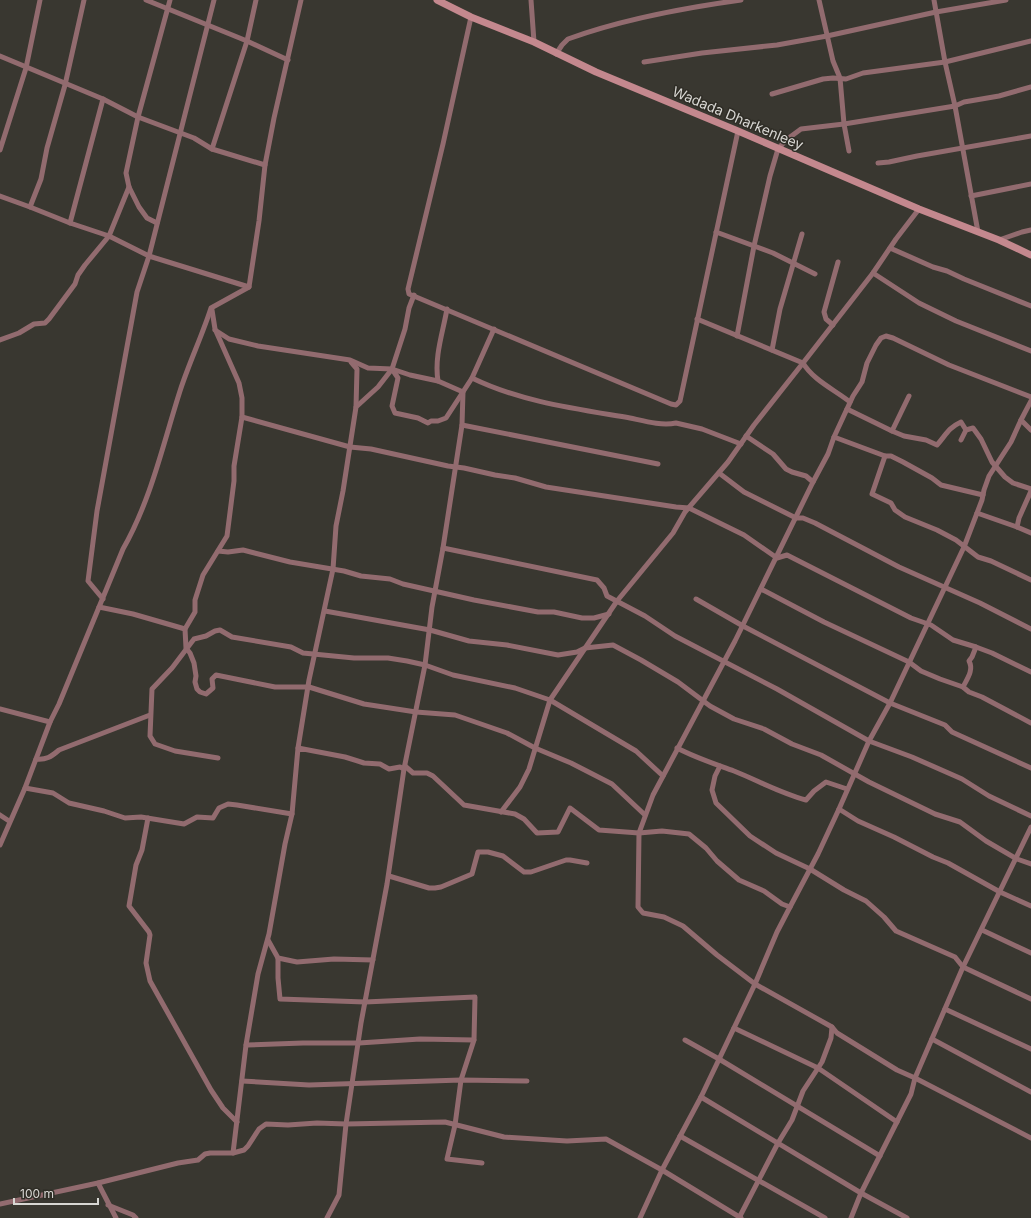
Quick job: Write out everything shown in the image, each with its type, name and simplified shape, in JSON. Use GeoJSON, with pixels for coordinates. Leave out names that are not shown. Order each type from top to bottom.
{"type":"FeatureCollection","features":[{"type":"Feature","properties":{"kind":"main road","name":"Wadada Dharkenleey"},"geometry":{"type":"LineString","coordinates":[[437,0],[470,17],[534,42],[556,54],[596,72],[738,131],[919,210],[999,240],[1031,255]]}},
{"type":"Feature","properties":{"kind":"street"},"geometry":{"type":"LineString","coordinates":[[0,150],[26,68],[40,0]]}},
{"type":"Feature","properties":{"kind":"street"},"geometry":{"type":"LineString","coordinates":[[30,207],[41,179],[47,148],[66,84],[84,0]]}},
{"type":"Feature","properties":{"kind":"street"},"geometry":{"type":"LineString","coordinates":[[146,0],[247,41],[288,60]]}},
{"type":"Feature","properties":{"kind":"street"},"geometry":{"type":"LineString","coordinates":[[157,223],[148,218],[143,212],[129,187],[126,173],[138,117],[170,0]]}},
{"type":"Feature","properties":{"kind":"street"},"geometry":{"type":"LineString","coordinates":[[103,599],[88,581],[97,511],[137,292],[149,256],[214,0]]}},
{"type":"Feature","properties":{"kind":"street"},"geometry":{"type":"LineString","coordinates":[[212,149],[247,41],[256,0]]}},
{"type":"Feature","properties":{"kind":"street"},"geometry":{"type":"LineString","coordinates":[[249,287],[259,221],[265,165],[274,118],[301,0]]}},
{"type":"Feature","properties":{"kind":"street"},"geometry":{"type":"LineString","coordinates":[[531,0],[534,42]]}},
{"type":"Feature","properties":{"kind":"street"},"geometry":{"type":"LineString","coordinates":[[556,54],[568,39],[618,24],[707,5],[741,0]]}},
{"type":"Feature","properties":{"kind":"street"},"geometry":{"type":"LineString","coordinates":[[820,0],[833,61],[840,78],[844,124],[849,151]]}},
{"type":"Feature","properties":{"kind":"street"},"geometry":{"type":"LineString","coordinates":[[934,0],[978,232]]}},
{"type":"Feature","properties":{"kind":"street"},"geometry":{"type":"LineString","coordinates":[[644,62],[702,53],[777,45],[827,36],[936,12],[1006,0]]}},
{"type":"Feature","properties":{"kind":"street"},"geometry":{"type":"LineString","coordinates":[[470,17],[441,152],[408,289],[409,294],[494,329],[554,356],[676,405],[680,401],[738,131]]}},
{"type":"Feature","properties":{"kind":"street"},"geometry":{"type":"LineString","coordinates":[[772,94],[823,79],[846,79],[862,73],[945,62],[1031,41]]}},
{"type":"Feature","properties":{"kind":"street"},"geometry":{"type":"LineString","coordinates":[[0,56],[103,99],[138,117],[194,138],[212,149],[265,165]]}},
{"type":"Feature","properties":{"kind":"street"},"geometry":{"type":"LineString","coordinates":[[736,336],[754,246],[778,149],[793,133],[801,129],[844,124],[955,106],[964,102],[998,96],[1031,87]]}},
{"type":"Feature","properties":{"kind":"street"},"geometry":{"type":"LineString","coordinates":[[70,223],[103,99]]}},
{"type":"Feature","properties":{"kind":"street"},"geometry":{"type":"LineString","coordinates":[[878,163],[1031,136]]}},
{"type":"Feature","properties":{"kind":"street"},"geometry":{"type":"LineString","coordinates":[[971,196],[1031,184]]}},
{"type":"Feature","properties":{"kind":"street"},"geometry":{"type":"LineString","coordinates":[[0,340],[19,333],[34,324],[45,322],[49,319],[75,284],[78,275],[85,265],[109,236],[129,187]]}},
{"type":"Feature","properties":{"kind":"street"},"geometry":{"type":"LineString","coordinates":[[0,196],[70,223],[109,236],[149,256],[249,287]]}},
{"type":"Feature","properties":{"kind":"street"},"geometry":{"type":"LineString","coordinates":[[501,812],[520,787],[529,769],[550,700],[617,601],[673,533],[682,517],[719,473],[873,273],[919,210]]}},
{"type":"Feature","properties":{"kind":"street"},"geometry":{"type":"LineString","coordinates":[[999,240],[1031,230]]}},
{"type":"Feature","properties":{"kind":"street"},"geometry":{"type":"LineString","coordinates":[[716,232],[754,246],[794,263],[815,274]]}},
{"type":"Feature","properties":{"kind":"street"},"geometry":{"type":"LineString","coordinates":[[772,350],[780,310],[802,234]]}},
{"type":"Feature","properties":{"kind":"street"},"geometry":{"type":"LineString","coordinates":[[890,248],[933,267],[947,271],[1031,306]]}},
{"type":"Feature","properties":{"kind":"street"},"geometry":{"type":"LineString","coordinates":[[833,325],[826,319],[824,312],[838,262]]}},
{"type":"Feature","properties":{"kind":"street"},"geometry":{"type":"LineString","coordinates":[[873,273],[919,303],[956,321],[1031,351]]}},
{"type":"Feature","properties":{"kind":"street"},"geometry":{"type":"LineString","coordinates":[[0,845],[25,788],[50,722],[59,704],[123,549],[138,519],[181,389],[212,308],[249,287]]}},
{"type":"Feature","properties":{"kind":"street"},"geometry":{"type":"LineString","coordinates":[[356,407],[378,387],[392,369],[405,329],[408,308],[414,295]]}},
{"type":"Feature","properties":{"kind":"street"},"geometry":{"type":"LineString","coordinates":[[212,308],[215,329],[239,383],[242,398],[242,417],[234,466],[234,481],[227,536],[203,575],[195,600],[195,612],[185,629],[186,648],[194,663],[197,689],[206,694],[213,688],[212,679],[216,675],[275,686],[308,687],[364,704],[455,716],[507,733],[535,748],[571,763],[612,784],[646,815]]}},
{"type":"Feature","properties":{"kind":"street"},"geometry":{"type":"LineString","coordinates":[[438,381],[436,362],[447,309]]}},
{"type":"Feature","properties":{"kind":"street"},"geometry":{"type":"LineString","coordinates":[[697,319],[803,363],[806,368],[824,384],[850,402]]}},
{"type":"Feature","properties":{"kind":"street"},"geometry":{"type":"LineString","coordinates":[[215,329],[229,340],[350,360],[368,368],[392,369],[410,375],[438,381],[463,392]]}},
{"type":"Feature","properties":{"kind":"street"},"geometry":{"type":"LineString","coordinates":[[392,369],[398,378],[392,406],[395,413],[418,418],[428,423],[446,418],[472,378],[494,329]]}},
{"type":"Feature","properties":{"kind":"street"},"geometry":{"type":"LineString","coordinates":[[1031,397],[949,365],[913,347],[886,336],[881,338],[867,363],[862,382],[850,402],[828,454],[777,558],[743,626],[653,795],[639,833],[638,907],[643,913],[664,917],[683,926],[717,955],[755,984],[832,1027],[838,1033],[897,1070],[1031,1138]]}},
{"type":"Feature","properties":{"kind":"street"},"geometry":{"type":"LineString","coordinates":[[234,1153],[246,1045],[258,974],[268,940],[284,844],[292,814],[298,748],[308,687],[333,569],[336,526],[356,407],[357,369],[350,360]]}},
{"type":"Feature","properties":{"kind":"street"},"geometry":{"type":"LineString","coordinates":[[472,378],[493,387],[555,405],[648,422],[676,423],[702,429],[741,444]]}},
{"type":"Feature","properties":{"kind":"street"},"geometry":{"type":"LineString","coordinates":[[327,1218],[339,1195],[346,1124],[358,1043],[389,876],[404,768],[426,665],[435,590],[462,425],[463,392]]}},
{"type":"Feature","properties":{"kind":"street"},"geometry":{"type":"LineString","coordinates":[[892,431],[909,396]]}},
{"type":"Feature","properties":{"kind":"street"},"geometry":{"type":"LineString","coordinates":[[640,1218],[662,1170],[701,1097],[755,984],[777,932],[810,869],[847,789],[856,774],[869,741],[890,703],[964,547],[989,476],[1011,442],[1031,401]]}},
{"type":"Feature","properties":{"kind":"street"},"geometry":{"type":"LineString","coordinates":[[847,409],[904,436],[926,440],[936,445],[950,427],[961,422],[966,430]]}},
{"type":"Feature","properties":{"kind":"street"},"geometry":{"type":"LineString","coordinates":[[242,417],[350,447],[378,451],[456,468],[464,468],[515,478],[546,487],[689,508],[744,535],[777,558]]}},
{"type":"Feature","properties":{"kind":"street"},"geometry":{"type":"LineString","coordinates":[[1021,420],[1031,430]]}},
{"type":"Feature","properties":{"kind":"street"},"geometry":{"type":"LineString","coordinates":[[462,425],[658,464]]}},
{"type":"Feature","properties":{"kind":"street"},"geometry":{"type":"LineString","coordinates":[[961,440],[966,430],[973,428],[984,444],[992,462],[1005,477],[1013,483],[1031,490],[1019,518],[1017,527]]}},
{"type":"Feature","properties":{"kind":"street"},"geometry":{"type":"LineString","coordinates":[[746,436],[773,454],[786,469],[806,476],[813,482]]}},
{"type":"Feature","properties":{"kind":"street"},"geometry":{"type":"LineString","coordinates":[[834,437],[885,456],[891,456],[932,478],[941,485],[983,495]]}},
{"type":"Feature","properties":{"kind":"street"},"geometry":{"type":"LineString","coordinates":[[885,456],[872,494],[891,503],[896,510],[905,517],[937,530],[956,540],[978,557],[991,561],[1031,580]]}},
{"type":"Feature","properties":{"kind":"street"},"geometry":{"type":"LineString","coordinates":[[719,473],[744,492],[796,518],[803,518],[815,523],[899,567],[980,603],[1031,628]]}},
{"type":"Feature","properties":{"kind":"street"},"geometry":{"type":"LineString","coordinates":[[977,513],[1031,533]]}},
{"type":"Feature","properties":{"kind":"street"},"geometry":{"type":"LineString","coordinates":[[443,548],[597,580],[604,588],[607,596],[645,616],[675,636],[777,689],[869,741],[912,757],[962,779],[989,796],[1031,816]]}},
{"type":"Feature","properties":{"kind":"street"},"geometry":{"type":"LineString","coordinates":[[218,550],[228,552],[243,550],[290,562],[344,571],[361,576],[390,579],[403,584],[474,600],[538,612],[554,612],[582,618],[594,618],[609,614]]}},
{"type":"Feature","properties":{"kind":"street"},"geometry":{"type":"LineString","coordinates":[[777,558],[786,555],[911,618],[927,623],[953,640],[976,647],[1031,672]]}},
{"type":"Feature","properties":{"kind":"street"},"geometry":{"type":"LineString","coordinates":[[761,589],[824,622],[909,662],[927,674],[963,687],[969,692],[982,697],[1031,723]]}},
{"type":"Feature","properties":{"kind":"street"},"geometry":{"type":"LineString","coordinates":[[696,599],[743,626],[890,703],[945,725],[952,732],[1031,768]]}},
{"type":"Feature","properties":{"kind":"street"},"geometry":{"type":"LineString","coordinates":[[99,607],[133,614],[185,629]]}},
{"type":"Feature","properties":{"kind":"street"},"geometry":{"type":"LineString","coordinates":[[325,611],[430,630],[469,641],[507,645],[558,654],[577,652],[585,648],[613,645],[678,682],[710,706],[734,719],[764,730],[792,744],[821,755],[869,782],[935,814],[960,822],[986,841],[1017,859],[1031,864]]}},
{"type":"Feature","properties":{"kind":"street"},"geometry":{"type":"LineString","coordinates":[[218,758],[175,751],[154,744],[150,736],[150,716],[152,689],[172,668],[194,639],[220,630],[232,637],[291,647],[303,653],[366,659],[388,658],[426,665],[453,675],[515,688],[550,700],[636,751],[663,776]]}},
{"type":"Feature","properties":{"kind":"street"},"geometry":{"type":"LineString","coordinates":[[963,687],[971,669],[971,665],[968,661],[972,657],[976,647]]}},
{"type":"Feature","properties":{"kind":"street"},"geometry":{"type":"LineString","coordinates":[[0,708],[50,722]]}},
{"type":"Feature","properties":{"kind":"street"},"geometry":{"type":"LineString","coordinates":[[36,760],[44,760],[51,757],[58,750],[150,716]]}},
{"type":"Feature","properties":{"kind":"street"},"geometry":{"type":"LineString","coordinates":[[298,748],[345,757],[364,763],[380,764],[389,768],[400,767],[413,773],[427,773],[433,776],[464,805],[515,814],[524,819],[537,833],[558,832],[570,808],[599,830],[639,833],[662,831],[689,834],[706,848],[717,861],[740,880],[764,891],[782,904],[790,906]]}},
{"type":"Feature","properties":{"kind":"street"},"geometry":{"type":"LineString","coordinates":[[677,748],[697,758],[735,771],[768,787],[806,800],[814,791],[826,782],[847,789]]}},
{"type":"Feature","properties":{"kind":"street"},"geometry":{"type":"LineString","coordinates":[[720,766],[715,776],[712,790],[716,803],[750,836],[776,854],[810,869],[844,890],[866,901],[884,917],[896,931],[955,957],[963,967],[1031,999]]}},
{"type":"Feature","properties":{"kind":"street"},"geometry":{"type":"LineString","coordinates":[[25,788],[53,794],[68,803],[104,811],[125,818],[148,818],[184,824],[197,817],[213,818],[219,808],[228,804],[244,805],[292,814]]}},
{"type":"Feature","properties":{"kind":"street"},"geometry":{"type":"LineString","coordinates":[[839,809],[858,821],[948,863],[1000,892],[1031,906]]}},
{"type":"Feature","properties":{"kind":"street"},"geometry":{"type":"LineString","coordinates":[[0,815],[10,821]]}},
{"type":"Feature","properties":{"kind":"street"},"geometry":{"type":"LineString","coordinates":[[148,818],[142,850],[136,865],[129,906],[150,932],[146,963],[150,981],[211,1090],[223,1108],[237,1122]]}},
{"type":"Feature","properties":{"kind":"street"},"geometry":{"type":"LineString","coordinates":[[851,1218],[861,1194],[911,1094],[915,1078],[963,967],[1017,859],[1031,827]]}},
{"type":"Feature","properties":{"kind":"street"},"geometry":{"type":"LineString","coordinates":[[389,876],[429,888],[441,888],[472,874],[478,852],[488,852],[503,856],[524,872],[531,872],[566,860],[587,863]]}},
{"type":"Feature","properties":{"kind":"street"},"geometry":{"type":"LineString","coordinates":[[982,930],[1031,953]]}},
{"type":"Feature","properties":{"kind":"street"},"geometry":{"type":"LineString","coordinates":[[268,940],[278,958],[280,999],[365,1002],[475,997],[474,1040],[461,1080],[455,1125],[447,1159],[482,1163]]}},
{"type":"Feature","properties":{"kind":"street"},"geometry":{"type":"LineString","coordinates":[[278,958],[297,962],[334,959],[373,960]]}},
{"type":"Feature","properties":{"kind":"street"},"geometry":{"type":"LineString","coordinates":[[945,1009],[1031,1049]]}},
{"type":"Feature","properties":{"kind":"street"},"geometry":{"type":"LineString","coordinates":[[0,1204],[98,1183],[178,1163],[198,1160],[205,1154],[234,1153],[244,1150],[259,1129],[266,1124],[288,1125],[317,1123],[346,1124],[445,1122],[504,1137],[567,1141],[606,1139],[662,1170],[740,1218],[778,1143],[792,1120],[803,1091],[822,1062],[831,1038],[832,1027]]}},
{"type":"Feature","properties":{"kind":"street"},"geometry":{"type":"LineString","coordinates":[[734,1028],[818,1068],[898,1122]]}},
{"type":"Feature","properties":{"kind":"street"},"geometry":{"type":"LineString","coordinates":[[246,1045],[358,1043],[420,1039],[474,1040]]}},
{"type":"Feature","properties":{"kind":"street"},"geometry":{"type":"LineString","coordinates":[[685,1040],[880,1156]]}},
{"type":"Feature","properties":{"kind":"street"},"geometry":{"type":"LineString","coordinates":[[932,1040],[1031,1092]]}},
{"type":"Feature","properties":{"kind":"street"},"geometry":{"type":"LineString","coordinates":[[242,1080],[309,1085],[352,1082],[461,1080],[526,1081]]}},
{"type":"Feature","properties":{"kind":"street"},"geometry":{"type":"LineString","coordinates":[[701,1097],[861,1194],[907,1218]]}},
{"type":"Feature","properties":{"kind":"street"},"geometry":{"type":"LineString","coordinates":[[680,1136],[825,1218]]}},
{"type":"Feature","properties":{"kind":"street"},"geometry":{"type":"LineString","coordinates":[[98,1183],[116,1218]]}},
{"type":"Feature","properties":{"kind":"street"},"geometry":{"type":"LineString","coordinates":[[108,1205],[133,1215],[136,1218]]}}]}
